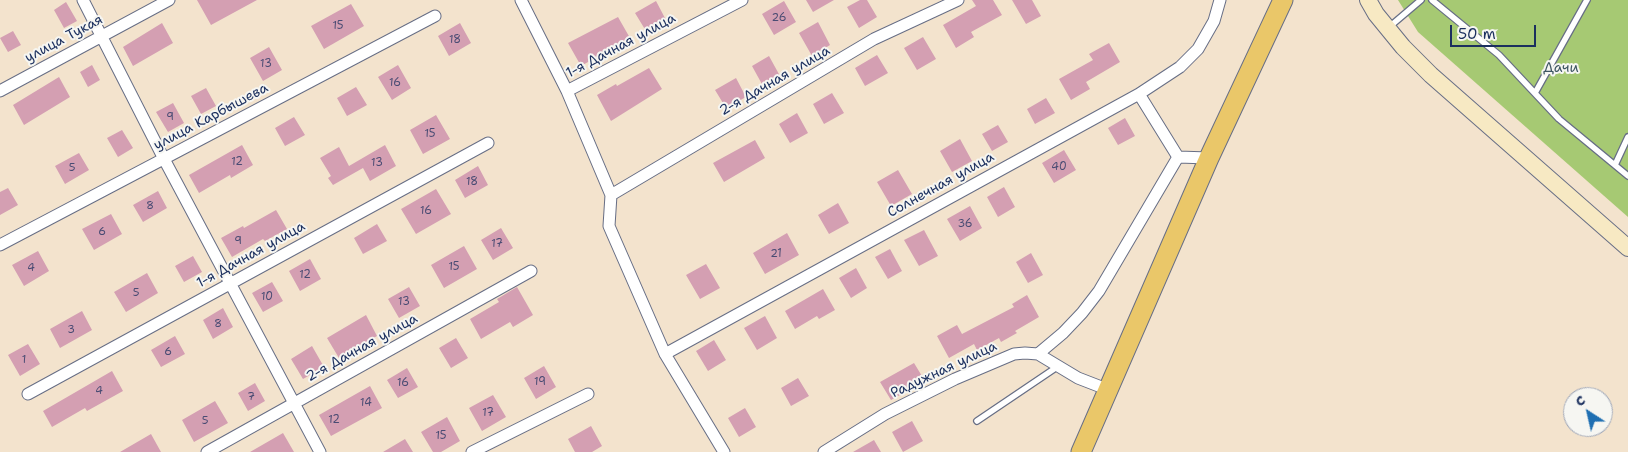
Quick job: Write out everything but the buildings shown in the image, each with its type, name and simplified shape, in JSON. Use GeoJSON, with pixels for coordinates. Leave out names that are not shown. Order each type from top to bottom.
{"type":"FeatureCollection","features":[{"type":"Feature","properties":{"kind":"main road"},"geometry":{"type":"LineString","coordinates":[[1081,452],[1209,158],[1283,0]]}},
{"type":"Feature","properties":{"kind":"main road"},"geometry":{"type":"LineString","coordinates":[[1368,0],[1376,14],[1410,54],[1461,103],[1628,248]]}},
{"type":"Feature","properties":{"kind":"street"},"geometry":{"type":"LineString","coordinates":[[83,0],[164,159],[320,452]]}},
{"type":"Feature","properties":{"kind":"street","name":"улица Тукая"},"geometry":{"type":"LineString","coordinates":[[0,91],[169,0]]}},
{"type":"Feature","properties":{"kind":"street"},"geometry":{"type":"LineString","coordinates":[[521,0],[567,91],[611,195],[609,226],[666,354],[724,452]]}},
{"type":"Feature","properties":{"kind":"street","name":"1-я Дачная улица"},"geometry":{"type":"LineString","coordinates":[[567,91],[742,0]]}},
{"type":"Feature","properties":{"kind":"street","name":"2-я Дачная улица"},"geometry":{"type":"LineString","coordinates":[[611,195],[874,40],[958,0]]}},
{"type":"Feature","properties":{"kind":"street","name":"Солнечная улица"},"geometry":{"type":"LineString","coordinates":[[666,354],[1139,94],[1180,67],[1198,49],[1214,21],[1220,0]]}},
{"type":"Feature","properties":{"kind":"street","name":"улица Карбышева"},"geometry":{"type":"LineString","coordinates":[[0,245],[435,16]]}},
{"type":"Feature","properties":{"kind":"street"},"geometry":{"type":"LineString","coordinates":[[1139,94],[1178,158]]}},
{"type":"Feature","properties":{"kind":"street","name":"1-я Дачная улица"},"geometry":{"type":"LineString","coordinates":[[28,394],[488,143]]}},
{"type":"Feature","properties":{"kind":"street"},"geometry":{"type":"LineString","coordinates":[[1178,158],[1209,158]]}},
{"type":"Feature","properties":{"kind":"street"},"geometry":{"type":"LineString","coordinates":[[1109,390],[1078,378],[1038,354],[1063,333],[1099,291],[1178,158]]}},
{"type":"Feature","properties":{"kind":"street","name":"2-я Дачная улица"},"geometry":{"type":"LineString","coordinates":[[207,452],[531,271]]}},
{"type":"Feature","properties":{"kind":"street","name":"Радужная улица"},"geometry":{"type":"LineString","coordinates":[[824,452],[884,414],[955,379],[1014,354],[1038,354]]}},
{"type":"Feature","properties":{"kind":"street"},"geometry":{"type":"LineString","coordinates":[[472,452],[588,394]]}},
{"type":"Feature","properties":{"kind":"lane"},"geometry":{"type":"LineString","coordinates":[[1388,28],[1421,0]]}},
{"type":"Feature","properties":{"kind":"lane"},"geometry":{"type":"LineString","coordinates":[[1432,0],[1499,55],[1559,119],[1628,176]]}},
{"type":"Feature","properties":{"kind":"lane"},"geometry":{"type":"LineString","coordinates":[[1535,93],[1586,0]]}},
{"type":"Feature","properties":{"kind":"lane"},"geometry":{"type":"LineString","coordinates":[[1615,165],[1628,137]]}},
{"type":"Feature","properties":{"kind":"lane"},"geometry":{"type":"LineString","coordinates":[[977,421],[1057,367]]}},
{"type":"Feature","properties":{"kind":"green space","name":"Дачи"},"geometry":{"type":"Polygon","coordinates":[[[1398,0],[1628,0],[1628,217],[1418,32],[1398,0]]]}}]}
